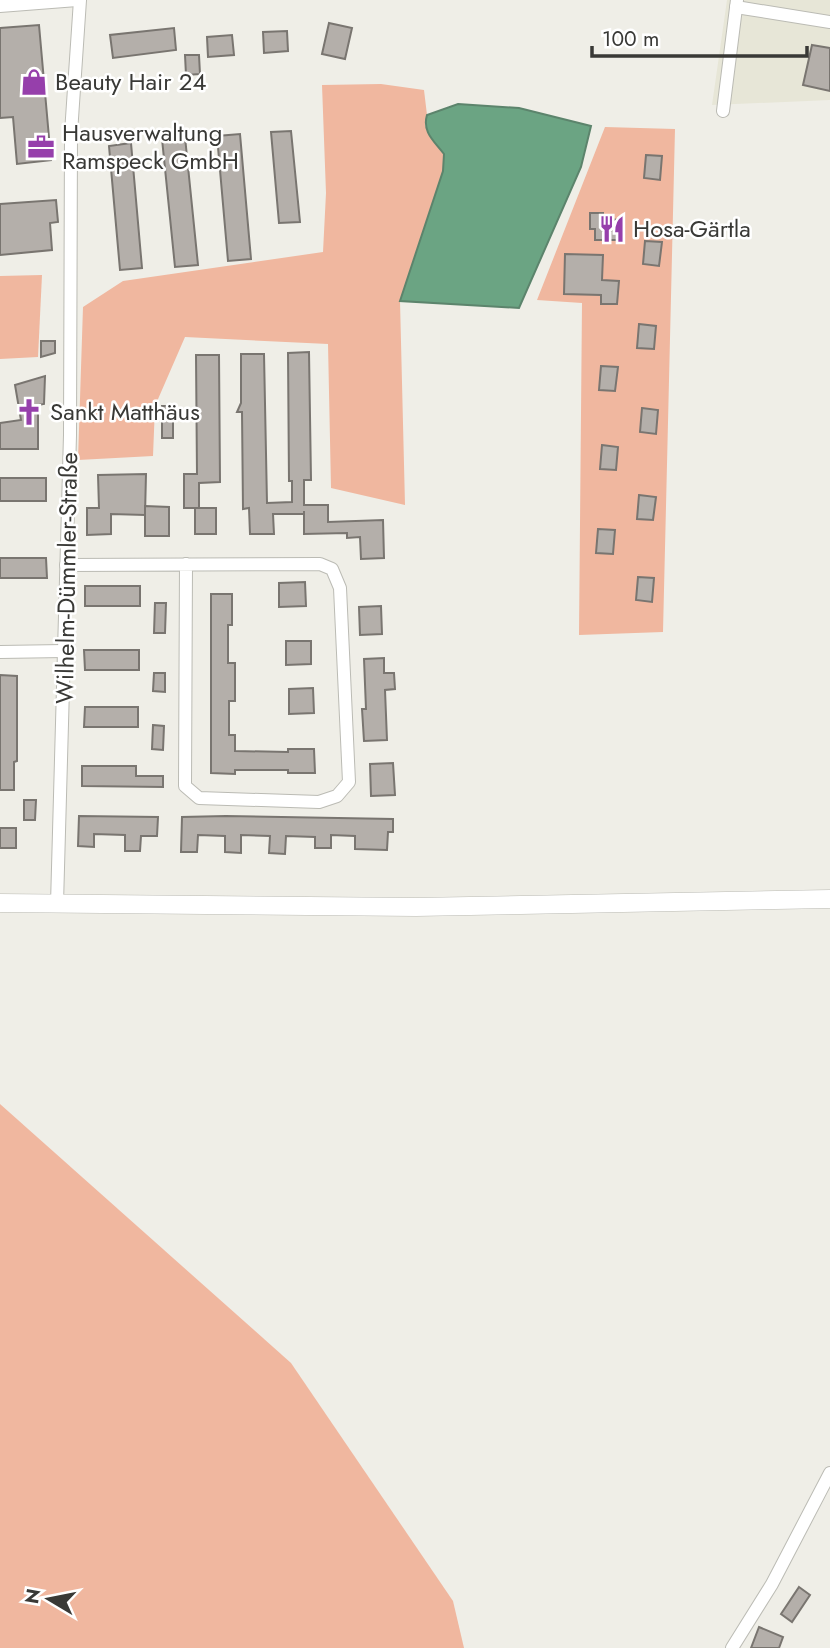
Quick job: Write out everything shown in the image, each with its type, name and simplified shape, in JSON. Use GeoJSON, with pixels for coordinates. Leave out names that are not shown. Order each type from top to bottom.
{"type":"FeatureCollection","features":[{"type":"Feature","properties":{"kind":"main road"},"geometry":{"type":"LineString","coordinates":[[0,903],[416,907],[830,899]]}},
{"type":"Feature","properties":{"kind":"street"},"geometry":{"type":"LineString","coordinates":[[0,6],[79,0]]}},
{"type":"Feature","properties":{"kind":"street","name":"Wilhelm-Dümmler-Straße"},"geometry":{"type":"LineString","coordinates":[[57,904],[71,365],[71,133],[79,0]]}},
{"type":"Feature","properties":{"kind":"street"},"geometry":{"type":"LineString","coordinates":[[723,111],[737,3],[830,22]]}},
{"type":"Feature","properties":{"kind":"street"},"geometry":{"type":"LineString","coordinates":[[66,565],[186,564],[320,564],[332,569],[340,589],[349,782],[337,796],[319,802],[199,798],[185,786],[186,564]]}},
{"type":"Feature","properties":{"kind":"street"},"geometry":{"type":"LineString","coordinates":[[0,652],[64,651]]}},
{"type":"Feature","properties":{"kind":"street"},"geometry":{"type":"LineString","coordinates":[[732,1648],[772,1584],[830,1473]]}},
{"type":"Feature","properties":{"kind":"shaded area"},"geometry":{"type":"Polygon","coordinates":[[[727,0],[830,0],[830,100],[712,105],[727,0]]]}},
{"type":"Feature","properties":{"kind":"shaded area"},"geometry":{"type":"Polygon","coordinates":[[[381,84],[424,90],[428,134],[444,154],[443,171],[400,301],[405,505],[331,488],[328,344],[185,337],[155,406],[153,456],[78,460],[83,307],[123,281],[323,252],[326,193],[322,85],[381,84]]]}},
{"type":"Feature","properties":{"kind":"shaded area"},"geometry":{"type":"Polygon","coordinates":[[[458,104],[519,108],[591,126],[581,167],[519,308],[400,301],[443,171],[444,154],[428,131],[427,115],[458,104]]]}},
{"type":"Feature","properties":{"kind":"shaded area"},"geometry":{"type":"Polygon","coordinates":[[[605,127],[675,129],[663,632],[579,635],[582,303],[537,300],[605,127]]]}},
{"type":"Feature","properties":{"kind":"shaded area"},"geometry":{"type":"Polygon","coordinates":[[[42,275],[38,357],[0,359],[0,276],[42,275]]]}},
{"type":"Feature","properties":{"kind":"shaded area"},"geometry":{"type":"Polygon","coordinates":[[[0,1104],[291,1363],[453,1601],[464,1648],[0,1648],[0,1104]]]}},
{"type":"Feature","properties":{"kind":"building"},"geometry":{"type":"Polygon","coordinates":[[[329,23],[352,28],[345,59],[322,54],[329,23]]]}},
{"type":"Feature","properties":{"kind":"building"},"geometry":{"type":"Polygon","coordinates":[[[39,25],[51,160],[17,164],[13,117],[0,118],[0,28],[39,25]]]}},
{"type":"Feature","properties":{"kind":"building"},"geometry":{"type":"Polygon","coordinates":[[[174,28],[176,50],[113,58],[110,35],[174,28]]]}},
{"type":"Feature","properties":{"kind":"building"},"geometry":{"type":"Polygon","coordinates":[[[287,31],[288,51],[264,53],[263,32],[287,31]]]}},
{"type":"Feature","properties":{"kind":"building"},"geometry":{"type":"Polygon","coordinates":[[[232,35],[234,55],[208,57],[207,37],[232,35]]]}},
{"type":"Feature","properties":{"kind":"building"},"geometry":{"type":"Polygon","coordinates":[[[812,45],[830,48],[830,91],[803,85],[812,45]]]}},
{"type":"Feature","properties":{"kind":"building"},"geometry":{"type":"Polygon","coordinates":[[[185,55],[199,55],[200,74],[186,75],[185,55]]]}},
{"type":"Feature","properties":{"kind":"building"},"geometry":{"type":"Polygon","coordinates":[[[291,131],[300,222],[279,223],[271,132],[291,131]]]}},
{"type":"Feature","properties":{"kind":"building"},"geometry":{"type":"Polygon","coordinates":[[[240,134],[251,259],[228,261],[217,136],[240,134]]]}},
{"type":"Feature","properties":{"kind":"building"},"geometry":{"type":"Polygon","coordinates":[[[185,137],[198,265],[175,267],[162,139],[185,137]]]}},
{"type":"Feature","properties":{"kind":"building"},"geometry":{"type":"Polygon","coordinates":[[[131,143],[142,268],[120,270],[109,146],[131,143]]]}},
{"type":"Feature","properties":{"kind":"building"},"geometry":{"type":"Polygon","coordinates":[[[646,155],[662,156],[660,180],[644,178],[646,155]]]}},
{"type":"Feature","properties":{"kind":"building"},"geometry":{"type":"Polygon","coordinates":[[[56,200],[58,222],[50,223],[52,250],[0,255],[0,204],[56,200]]]}},
{"type":"Feature","properties":{"kind":"building"},"geometry":{"type":"Polygon","coordinates":[[[590,213],[603,213],[603,219],[622,220],[621,240],[595,240],[595,229],[590,229],[590,213]]]}},
{"type":"Feature","properties":{"kind":"building"},"geometry":{"type":"Polygon","coordinates":[[[645,241],[662,242],[659,266],[643,264],[645,241]]]}},
{"type":"Feature","properties":{"kind":"building"},"geometry":{"type":"Polygon","coordinates":[[[565,254],[603,255],[602,280],[619,281],[617,304],[601,304],[601,295],[564,294],[565,254]]]}},
{"type":"Feature","properties":{"kind":"building"},"geometry":{"type":"Polygon","coordinates":[[[639,324],[656,326],[654,349],[637,348],[639,324]]]}},
{"type":"Feature","properties":{"kind":"building"},"geometry":{"type":"Polygon","coordinates":[[[41,341],[55,341],[55,353],[41,357],[41,341]]]}},
{"type":"Feature","properties":{"kind":"building"},"geometry":{"type":"Polygon","coordinates":[[[309,352],[311,480],[304,480],[304,505],[328,505],[328,522],[383,520],[384,558],[361,559],[360,537],[347,538],[347,533],[304,534],[304,514],[273,514],[274,534],[250,534],[249,508],[243,509],[242,412],[237,412],[241,403],[241,354],[264,354],[267,503],[292,502],[292,481],[289,481],[288,353],[309,352]]]}},
{"type":"Feature","properties":{"kind":"building"},"geometry":{"type":"Polygon","coordinates":[[[196,355],[219,355],[220,482],[199,483],[199,508],[184,508],[184,474],[197,474],[196,355]]]}},
{"type":"Feature","properties":{"kind":"building"},"geometry":{"type":"Polygon","coordinates":[[[601,366],[618,367],[615,391],[599,390],[601,366]]]}},
{"type":"Feature","properties":{"kind":"building","name":"Sankt Matthäus"},"geometry":{"type":"Polygon","coordinates":[[[45,376],[44,404],[38,405],[38,449],[0,449],[0,423],[21,420],[15,385],[45,376]]]}},
{"type":"Feature","properties":{"kind":"building"},"geometry":{"type":"Polygon","coordinates":[[[162,406],[173,406],[173,438],[162,438],[162,406]]]}},
{"type":"Feature","properties":{"kind":"building"},"geometry":{"type":"Polygon","coordinates":[[[642,408],[658,410],[656,434],[640,432],[642,408]]]}},
{"type":"Feature","properties":{"kind":"building"},"geometry":{"type":"Polygon","coordinates":[[[602,445],[618,447],[616,470],[600,469],[602,445]]]}},
{"type":"Feature","properties":{"kind":"building"},"geometry":{"type":"Polygon","coordinates":[[[146,474],[145,515],[111,514],[111,534],[87,535],[87,508],[99,508],[98,475],[146,474]]]}},
{"type":"Feature","properties":{"kind":"building"},"geometry":{"type":"Polygon","coordinates":[[[0,478],[46,478],[46,501],[0,501],[0,478]]]}},
{"type":"Feature","properties":{"kind":"building"},"geometry":{"type":"Polygon","coordinates":[[[639,495],[656,497],[653,520],[637,519],[639,495]]]}},
{"type":"Feature","properties":{"kind":"building"},"geometry":{"type":"Polygon","coordinates":[[[145,506],[169,507],[169,536],[145,536],[145,506]]]}},
{"type":"Feature","properties":{"kind":"building"},"geometry":{"type":"Polygon","coordinates":[[[195,508],[216,508],[216,534],[195,534],[195,508]]]}},
{"type":"Feature","properties":{"kind":"building"},"geometry":{"type":"Polygon","coordinates":[[[598,529],[615,530],[613,554],[596,553],[598,529]]]}},
{"type":"Feature","properties":{"kind":"building"},"geometry":{"type":"Polygon","coordinates":[[[0,558],[46,558],[47,578],[0,578],[0,558]]]}},
{"type":"Feature","properties":{"kind":"building"},"geometry":{"type":"Polygon","coordinates":[[[638,577],[654,578],[652,602],[636,600],[638,577]]]}},
{"type":"Feature","properties":{"kind":"building"},"geometry":{"type":"Polygon","coordinates":[[[305,582],[306,606],[279,607],[279,583],[305,582]]]}},
{"type":"Feature","properties":{"kind":"building"},"geometry":{"type":"Polygon","coordinates":[[[85,586],[140,586],[140,606],[85,606],[85,586]]]}},
{"type":"Feature","properties":{"kind":"building"},"geometry":{"type":"Polygon","coordinates":[[[211,594],[232,594],[232,625],[228,625],[228,663],[235,663],[235,701],[229,701],[229,735],[235,735],[235,751],[288,752],[288,749],[314,749],[315,773],[235,770],[235,774],[211,773],[211,594]]]}},
{"type":"Feature","properties":{"kind":"building"},"geometry":{"type":"Polygon","coordinates":[[[155,603],[166,603],[165,633],[154,633],[155,603]]]}},
{"type":"Feature","properties":{"kind":"building"},"geometry":{"type":"Polygon","coordinates":[[[381,606],[382,634],[360,635],[359,607],[381,606]]]}},
{"type":"Feature","properties":{"kind":"building"},"geometry":{"type":"Polygon","coordinates":[[[286,641],[311,641],[311,664],[286,665],[286,641]]]}},
{"type":"Feature","properties":{"kind":"building"},"geometry":{"type":"Polygon","coordinates":[[[84,650],[139,650],[139,670],[85,670],[84,650]]]}},
{"type":"Feature","properties":{"kind":"building"},"geometry":{"type":"Polygon","coordinates":[[[384,658],[384,673],[394,673],[395,689],[385,690],[387,740],[364,741],[364,659],[384,658]]]}},
{"type":"Feature","properties":{"kind":"building"},"geometry":{"type":"Polygon","coordinates":[[[154,673],[165,673],[165,692],[153,691],[154,673]]]}},
{"type":"Feature","properties":{"kind":"building"},"geometry":{"type":"Polygon","coordinates":[[[0,675],[17,676],[17,761],[14,762],[14,790],[0,790],[0,675]]]}},
{"type":"Feature","properties":{"kind":"building"},"geometry":{"type":"Polygon","coordinates":[[[313,688],[314,713],[289,714],[289,689],[313,688]]]}},
{"type":"Feature","properties":{"kind":"building"},"geometry":{"type":"Polygon","coordinates":[[[85,707],[138,707],[138,727],[84,727],[85,707]]]}},
{"type":"Feature","properties":{"kind":"building"},"geometry":{"type":"Polygon","coordinates":[[[153,725],[164,726],[163,750],[152,749],[153,725]]]}},
{"type":"Feature","properties":{"kind":"building"},"geometry":{"type":"Polygon","coordinates":[[[393,763],[395,795],[371,796],[370,764],[393,763]]]}},
{"type":"Feature","properties":{"kind":"building"},"geometry":{"type":"Polygon","coordinates":[[[82,766],[136,766],[136,776],[163,776],[163,787],[82,786],[82,766]]]}},
{"type":"Feature","properties":{"kind":"building"},"geometry":{"type":"Polygon","coordinates":[[[24,800],[36,800],[35,820],[24,820],[24,800]]]}},
{"type":"Feature","properties":{"kind":"building"},"geometry":{"type":"Polygon","coordinates":[[[79,816],[158,817],[157,836],[141,836],[140,851],[125,851],[125,835],[94,834],[94,847],[78,846],[79,816]]]}},
{"type":"Feature","properties":{"kind":"building"},"geometry":{"type":"Polygon","coordinates":[[[182,817],[393,819],[393,832],[388,832],[387,850],[355,849],[355,836],[331,835],[331,848],[315,848],[315,837],[286,836],[285,854],[269,853],[270,836],[241,835],[241,853],[225,852],[225,836],[198,835],[197,852],[181,852],[182,817]]]}},
{"type":"Feature","properties":{"kind":"building"},"geometry":{"type":"Polygon","coordinates":[[[0,828],[16,828],[16,848],[0,848],[0,828]]]}},
{"type":"Feature","properties":{"kind":"building"},"geometry":{"type":"Polygon","coordinates":[[[799,1587],[810,1595],[792,1622],[781,1614],[799,1587]]]}},
{"type":"Feature","properties":{"kind":"building"},"geometry":{"type":"Polygon","coordinates":[[[759,1627],[783,1637],[779,1648],[751,1648],[759,1627]]]}},
{"type":"Feature","properties":{"kind":"place","name":"Beauty Hair 24"},"geometry":{"type":"Point","coordinates":[34,82]}},
{"type":"Feature","properties":{"kind":"place","name":"Hausverwaltung Ramspeck GmbH"},"geometry":{"type":"Point","coordinates":[41,147]}},
{"type":"Feature","properties":{"kind":"place","name":"Hosa-Gärtla"},"geometry":{"type":"Point","coordinates":[612,229]}},
{"type":"Feature","properties":{"kind":"place","name":"Sankt Matthäus"},"geometry":{"type":"Point","coordinates":[29,412]}}]}
